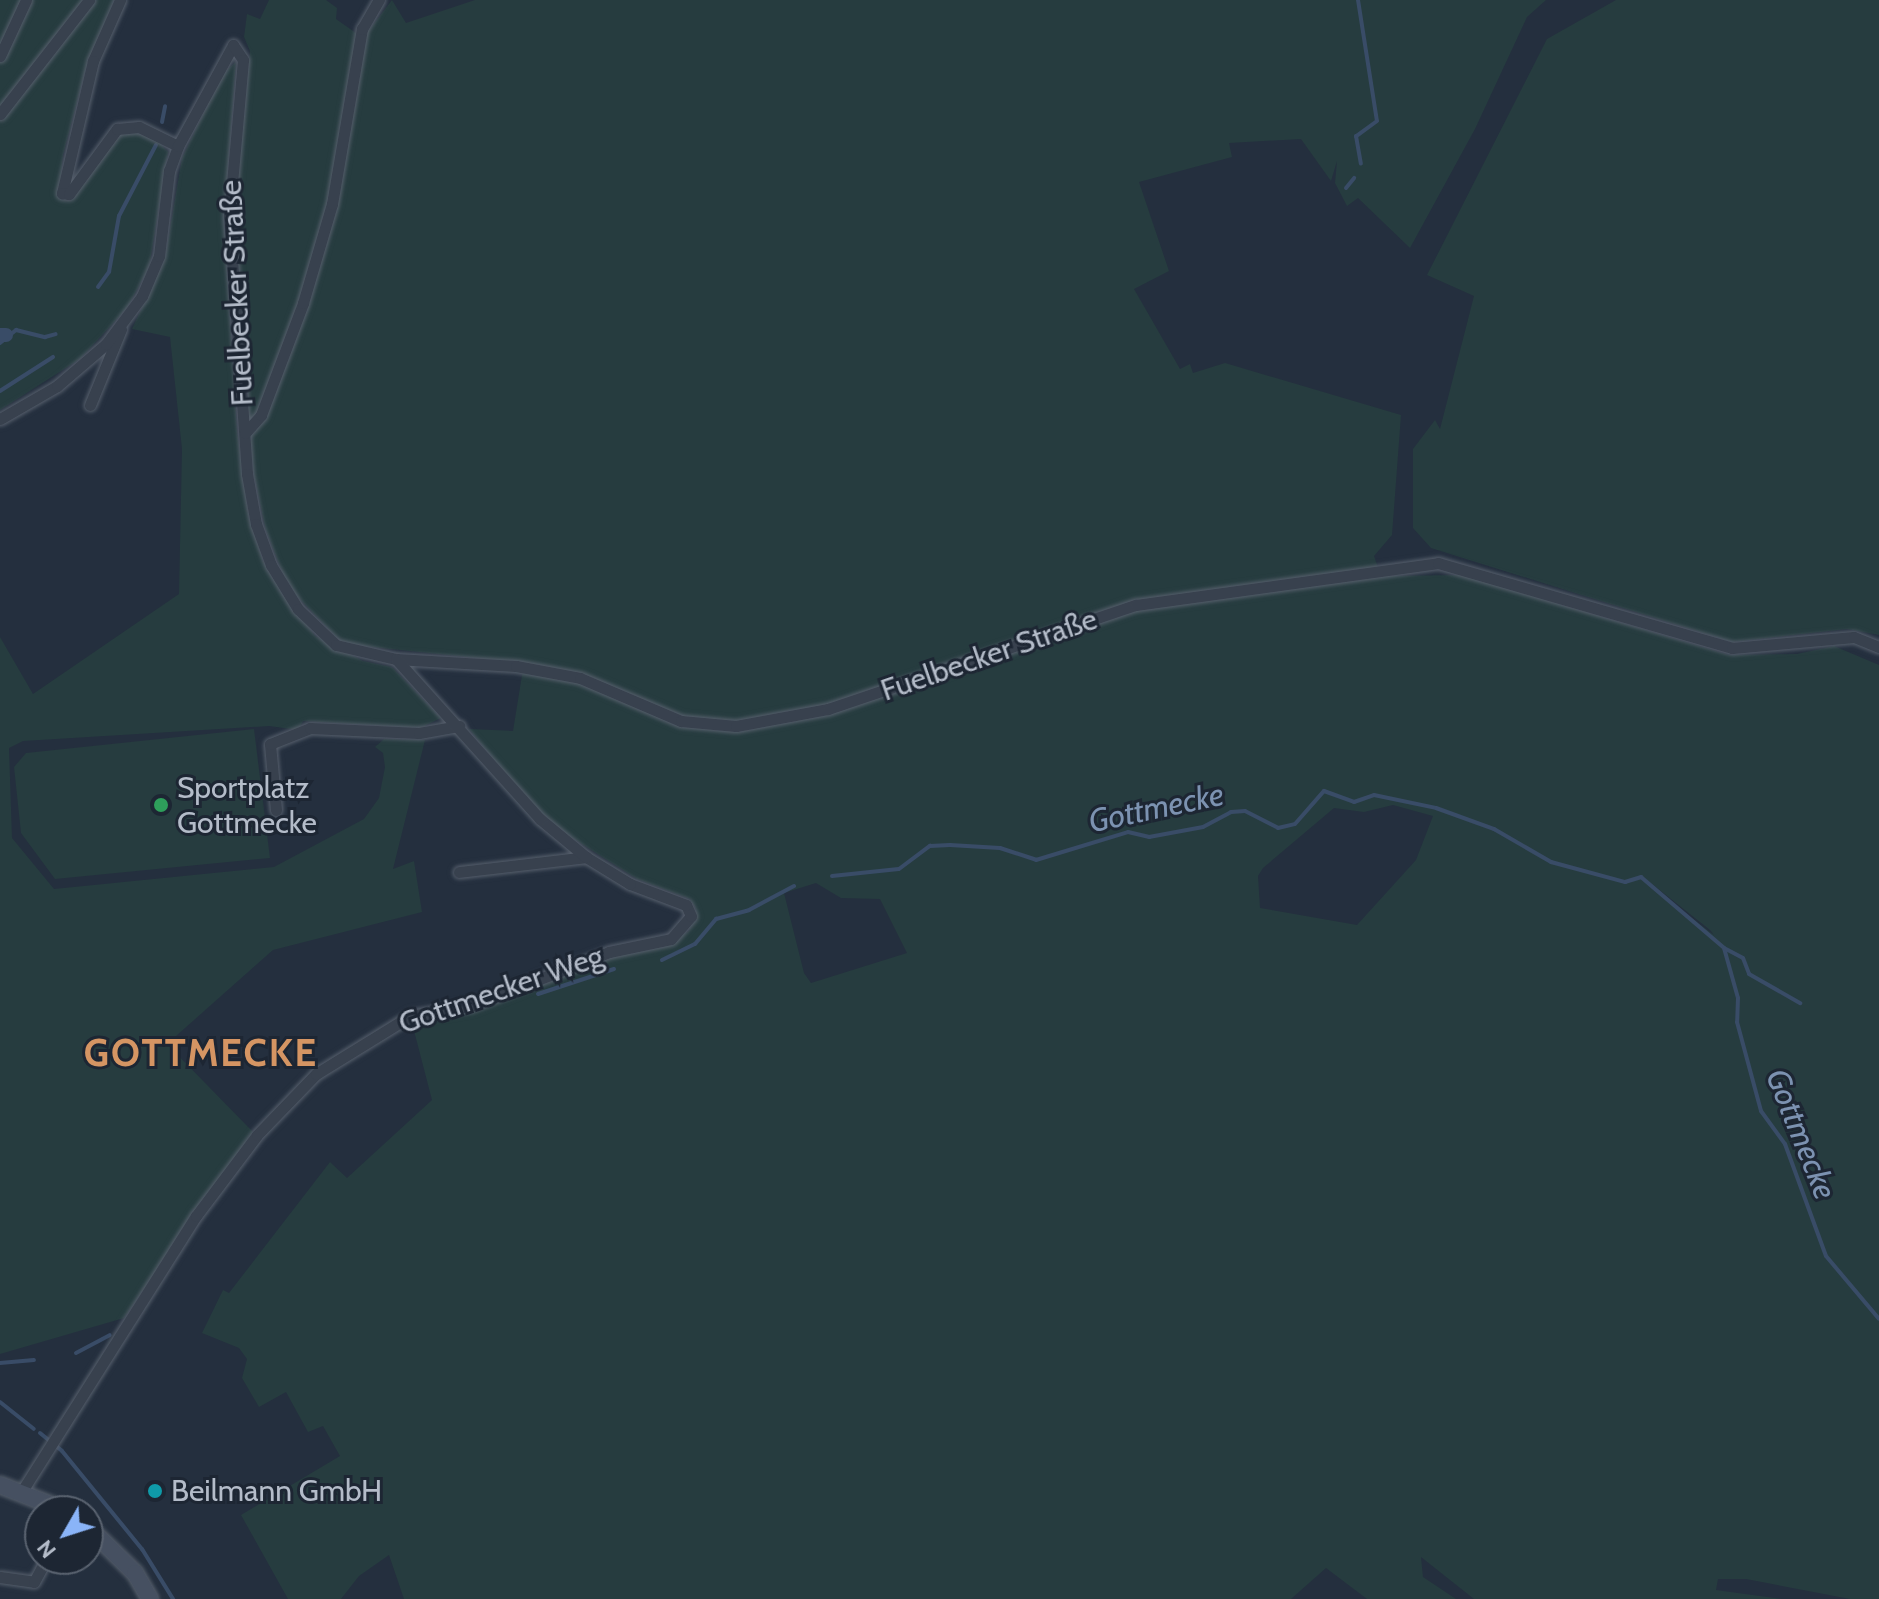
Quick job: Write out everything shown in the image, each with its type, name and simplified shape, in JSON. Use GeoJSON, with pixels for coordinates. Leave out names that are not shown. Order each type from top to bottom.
{"type":"FeatureCollection","features":[{"type":"Feature","properties":{"kind":"main road"},"geometry":{"type":"LineString","coordinates":[[0,1485],[31,1495]]}},
{"type":"Feature","properties":{"kind":"main road"},"geometry":{"type":"LineString","coordinates":[[104,1543],[135,1573],[150,1599]]}},
{"type":"Feature","properties":{"kind":"street"},"geometry":{"type":"LineString","coordinates":[[0,56],[26,0]]}},
{"type":"Feature","properties":{"kind":"street"},"geometry":{"type":"LineString","coordinates":[[0,114],[89,0]]}},
{"type":"Feature","properties":{"kind":"street"},"geometry":{"type":"LineString","coordinates":[[120,0],[93,61],[62,193],[69,194],[117,129],[139,127],[178,146]]}},
{"type":"Feature","properties":{"kind":"street","name":"Fuelbecker Straße"},"geometry":{"type":"LineString","coordinates":[[245,433],[261,415],[303,303],[332,204],[362,29],[379,0]]}},
{"type":"Feature","properties":{"kind":"street","name":"Fuelbecker Straße"},"geometry":{"type":"LineString","coordinates":[[0,419],[57,386],[121,329],[159,256],[169,171],[178,146],[233,45],[243,60],[229,216],[245,433],[256,524],[283,587],[336,645],[396,659],[516,666],[580,678],[681,721],[736,726],[828,709],[1136,605],[1438,563],[1732,648],[1854,637],[1879,647]]}},
{"type":"Feature","properties":{"kind":"street"},"geometry":{"type":"LineString","coordinates":[[90,405],[121,329]]}},
{"type":"Feature","properties":{"kind":"street","name":"Gottmecker Weg"},"geometry":{"type":"LineString","coordinates":[[22,1491],[196,1216],[257,1135],[316,1074],[410,1016],[470,1006],[609,952],[671,939],[691,916],[686,905],[630,884],[586,857],[513,793],[459,726],[396,659]]}},
{"type":"Feature","properties":{"kind":"street"},"geometry":{"type":"LineString","coordinates":[[276,810],[270,744],[310,728],[419,733],[459,726]]}},
{"type":"Feature","properties":{"kind":"street"},"geometry":{"type":"LineString","coordinates":[[459,872],[586,857]]}},
{"type":"Feature","properties":{"kind":"street"},"geometry":{"type":"LineString","coordinates":[[0,1577],[34,1582],[38,1575]]}},
{"type":"Feature","properties":{"kind":"green space"},"geometry":{"type":"Polygon","coordinates":[[[0,0],[114,0],[86,68],[63,155],[59,199],[70,201],[117,135],[139,132],[155,138],[168,152],[149,268],[127,308],[80,359],[0,410],[0,0]]]}},
{"type":"Feature","properties":{"kind":"green space"},"geometry":{"type":"Polygon","coordinates":[[[269,0],[326,0],[337,8],[336,19],[363,38],[392,0],[406,23],[475,0],[1546,0],[1527,17],[1475,129],[1410,248],[1358,198],[1347,206],[1335,183],[1337,161],[1331,181],[1301,139],[1229,143],[1232,157],[1139,182],[1169,271],[1134,289],[1180,369],[1190,364],[1193,373],[1225,363],[1401,415],[1392,535],[1374,556],[1381,576],[1461,575],[1729,655],[1797,654],[1834,646],[1879,665],[1879,1599],[1850,1599],[1746,1579],[1718,1579],[1716,1590],[1782,1599],[1474,1599],[1421,1557],[1423,1577],[1456,1599],[1367,1599],[1326,1568],[1291,1599],[404,1599],[389,1555],[359,1576],[341,1599],[288,1599],[241,1515],[340,1456],[323,1426],[308,1432],[286,1392],[259,1407],[242,1378],[247,1359],[239,1348],[202,1333],[223,1290],[229,1293],[330,1162],[347,1178],[432,1100],[411,1019],[499,1002],[614,956],[665,945],[689,931],[696,909],[690,899],[637,879],[563,832],[526,799],[469,729],[513,731],[524,663],[343,644],[288,587],[266,531],[253,471],[234,223],[250,51],[244,37],[247,14],[260,19],[269,0]],[[1393,805],[1364,812],[1334,808],[1263,868],[1258,876],[1260,908],[1357,925],[1416,860],[1433,816],[1393,805]],[[1642,876],[1641,879],[1714,935],[1642,876]],[[816,883],[784,893],[804,973],[811,983],[907,953],[880,899],[841,898],[816,883]]]}},
{"type":"Feature","properties":{"kind":"green space"},"geometry":{"type":"Polygon","coordinates":[[[1616,0],[1879,0],[1879,635],[1847,629],[1732,642],[1431,548],[1413,528],[1413,449],[1435,420],[1440,429],[1474,296],[1427,275],[1547,39],[1616,0]]]}},
{"type":"Feature","properties":{"kind":"green space"},"geometry":{"type":"Polygon","coordinates":[[[236,62],[224,222],[237,430],[248,513],[263,561],[315,636],[363,661],[392,667],[441,718],[420,728],[303,721],[298,730],[269,726],[23,741],[9,748],[12,838],[54,889],[274,867],[364,819],[379,798],[385,767],[383,753],[375,747],[384,739],[425,740],[393,869],[414,861],[422,912],[273,950],[167,1044],[253,1132],[124,1318],[0,1354],[0,637],[33,694],[179,594],[182,449],[170,337],[132,329],[165,258],[182,158],[223,73],[236,62]]]}},
{"type":"Feature","properties":{"kind":"green space","name":"Sportplatz Gottmecke"},"geometry":{"type":"Polygon","coordinates":[[[254,729],[270,858],[55,879],[21,833],[14,767],[26,753],[254,729]]]}},
{"type":"Feature","properties":{"kind":"waterway"},"geometry":{"type":"LineString","coordinates":[[1358,0],[1377,121],[1356,136],[1361,164]]}},
{"type":"Feature","properties":{"kind":"waterway"},"geometry":{"type":"LineString","coordinates":[[162,122],[165,106]]}},
{"type":"Feature","properties":{"kind":"waterway"},"geometry":{"type":"LineString","coordinates":[[98,287],[109,272],[119,216],[156,145]]}},
{"type":"Feature","properties":{"kind":"waterway"},"geometry":{"type":"LineString","coordinates":[[1346,188],[1354,178]]}},
{"type":"Feature","properties":{"kind":"waterway"},"geometry":{"type":"LineString","coordinates":[[0,343],[16,330],[45,337],[56,334]]}},
{"type":"Feature","properties":{"kind":"waterway"},"geometry":{"type":"LineString","coordinates":[[0,335],[6,335]]}},
{"type":"Feature","properties":{"kind":"waterway"},"geometry":{"type":"LineString","coordinates":[[0,391],[53,357]]}},
{"type":"Feature","properties":{"kind":"waterway","name":"Gottmecke"},"geometry":{"type":"LineString","coordinates":[[832,876],[899,869],[930,846],[1000,848],[1036,860],[1128,832],[1149,837],[1203,827],[1231,812],[1245,811],[1278,828],[1295,824],[1324,791],[1354,802],[1374,795],[1436,808],[1494,829],[1551,862],[1625,882],[1641,877],[1724,948],[1738,998],[1737,1022],[1761,1111],[1785,1144],[1826,1256],[1879,1319]]}},
{"type":"Feature","properties":{"kind":"waterway","name":"Gottmecke"},"geometry":{"type":"LineString","coordinates":[[662,960],[695,944],[716,919],[749,910],[794,886]]}},
{"type":"Feature","properties":{"kind":"waterway","name":"Gottmecke"},"geometry":{"type":"LineString","coordinates":[[1724,948],[1743,958],[1749,974],[1800,1003]]}},
{"type":"Feature","properties":{"kind":"waterway","name":"Gottmecke"},"geometry":{"type":"LineString","coordinates":[[538,994],[614,969]]}},
{"type":"Feature","properties":{"kind":"waterway","name":"Gottmecke"},"geometry":{"type":"LineString","coordinates":[[76,1353],[110,1335]]}},
{"type":"Feature","properties":{"kind":"waterway","name":"Gottmecke"},"geometry":{"type":"LineString","coordinates":[[0,1363],[34,1360]]}},
{"type":"Feature","properties":{"kind":"waterway"},"geometry":{"type":"LineString","coordinates":[[0,1402],[34,1429]]}},
{"type":"Feature","properties":{"kind":"waterway"},"geometry":{"type":"LineString","coordinates":[[40,1433],[62,1451],[142,1549],[173,1599]]}},
{"type":"Feature","properties":{"kind":"place","name":"Sportplatz Gottmecke"},"geometry":{"type":"Point","coordinates":[161,805]}},
{"type":"Feature","properties":{"kind":"place","name":"Beilmann GmbH"},"geometry":{"type":"Point","coordinates":[155,1491]}},
{"type":"Feature","properties":{"kind":"district","name":"GOTTMECKE"},"geometry":{"type":"Point","coordinates":[201,1053]}}]}
